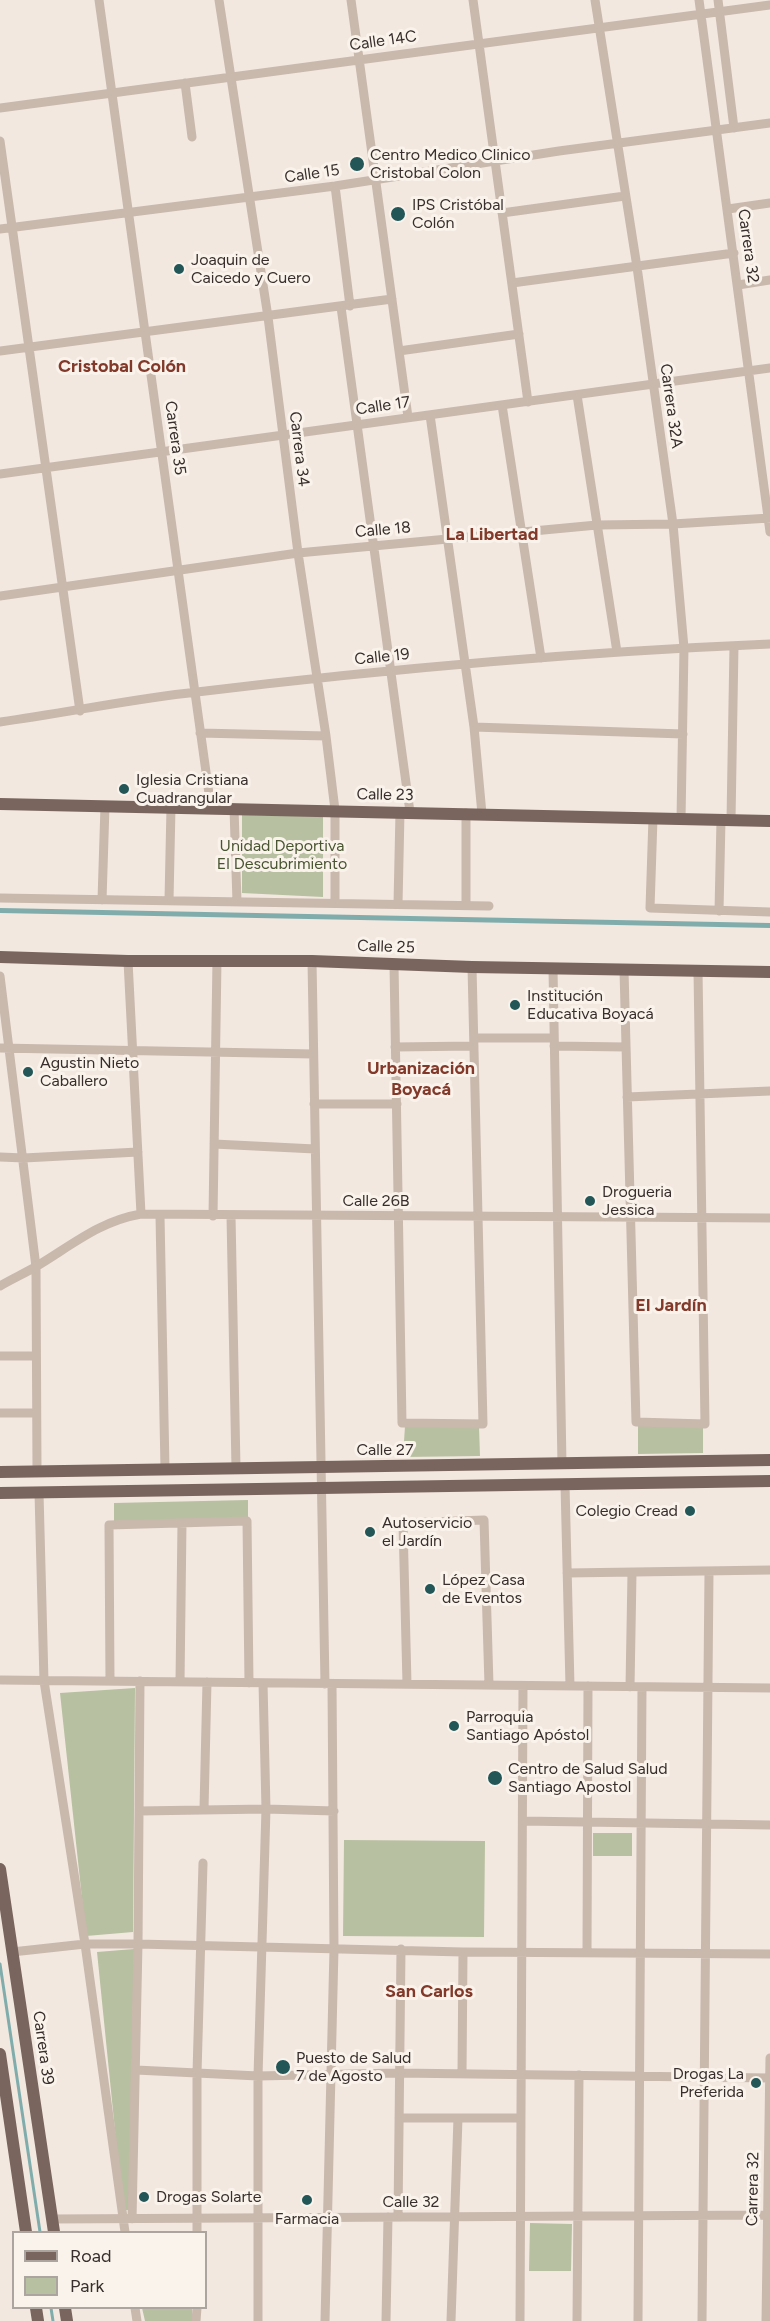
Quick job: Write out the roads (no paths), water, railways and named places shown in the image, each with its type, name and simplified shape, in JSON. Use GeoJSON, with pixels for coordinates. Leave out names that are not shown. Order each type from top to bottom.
{"type":"FeatureCollection","features":[{"type":"Feature","properties":{"kind":"main road","name":"Calle 23"},"geometry":{"type":"LineString","coordinates":[[0,804],[770,821]]}},
{"type":"Feature","properties":{"kind":"main road","name":"Calle 25"},"geometry":{"type":"LineString","coordinates":[[0,957],[128,961],[312,961],[553,969],[770,972]]}},
{"type":"Feature","properties":{"kind":"main road","name":"Calle 27"},"geometry":{"type":"LineString","coordinates":[[0,1472],[770,1460]]}},
{"type":"Feature","properties":{"kind":"main road"},"geometry":{"type":"LineString","coordinates":[[0,1493],[770,1481]]}},
{"type":"Feature","properties":{"kind":"main road","name":"Carrera 39"},"geometry":{"type":"LineString","coordinates":[[0,1869],[54,2231]]}},
{"type":"Feature","properties":{"kind":"main road"},"geometry":{"type":"LineString","coordinates":[[0,2054],[26,2231]]}},
{"type":"Feature","properties":{"kind":"street","name":"Carrera 35"},"geometry":{"type":"LineString","coordinates":[[99,0],[211,808]]}},
{"type":"Feature","properties":{"kind":"street","name":"Carrera 34"},"geometry":{"type":"LineString","coordinates":[[219,0],[268,317],[298,554],[326,736],[334,810],[335,903]]}},
{"type":"Feature","properties":{"kind":"street"},"geometry":{"type":"LineString","coordinates":[[351,0],[408,417]]}},
{"type":"Feature","properties":{"kind":"street"},"geometry":{"type":"LineString","coordinates":[[473,0],[528,402]]}},
{"type":"Feature","properties":{"kind":"street","name":"Carrera 32A"},"geometry":{"type":"LineString","coordinates":[[595,0],[637,267],[673,524],[684,648],[681,819]]}},
{"type":"Feature","properties":{"kind":"street","name":"Carrera 32"},"geometry":{"type":"LineString","coordinates":[[699,0],[770,532]]}},
{"type":"Feature","properties":{"kind":"street"},"geometry":{"type":"LineString","coordinates":[[718,0],[734,128]]}},
{"type":"Feature","properties":{"kind":"street","name":"Calle 14C"},"geometry":{"type":"LineString","coordinates":[[0,108],[770,4]]}},
{"type":"Feature","properties":{"kind":"street"},"geometry":{"type":"LineString","coordinates":[[185,82],[192,137]]}},
{"type":"Feature","properties":{"kind":"street","name":"Calle 15"},"geometry":{"type":"LineString","coordinates":[[0,229],[335,186],[495,160],[770,123]]}},
{"type":"Feature","properties":{"kind":"street"},"geometry":{"type":"LineString","coordinates":[[0,141],[80,711]]}},
{"type":"Feature","properties":{"kind":"street"},"geometry":{"type":"LineString","coordinates":[[335,186],[358,425],[391,670],[405,812],[398,904]]}},
{"type":"Feature","properties":{"kind":"street"},"geometry":{"type":"LineString","coordinates":[[502,213],[625,196]]}},
{"type":"Feature","properties":{"kind":"street"},"geometry":{"type":"LineString","coordinates":[[728,209],[770,203]]}},
{"type":"Feature","properties":{"kind":"street"},"geometry":{"type":"LineString","coordinates":[[512,283],[734,253]]}},
{"type":"Feature","properties":{"kind":"street"},"geometry":{"type":"LineString","coordinates":[[738,285],[770,280]]}},
{"type":"Feature","properties":{"kind":"street"},"geometry":{"type":"LineString","coordinates":[[0,351],[392,299]]}},
{"type":"Feature","properties":{"kind":"street"},"geometry":{"type":"LineString","coordinates":[[399,351],[519,334]]}},
{"type":"Feature","properties":{"kind":"street","name":"Calle 17"},"geometry":{"type":"LineString","coordinates":[[0,474],[770,368]]}},
{"type":"Feature","properties":{"kind":"street"},"geometry":{"type":"LineString","coordinates":[[577,395],[617,652]]}},
{"type":"Feature","properties":{"kind":"street"},"geometry":{"type":"LineString","coordinates":[[502,405],[541,658]]}},
{"type":"Feature","properties":{"kind":"street"},"geometry":{"type":"LineString","coordinates":[[430,415],[474,727],[482,814]]}},
{"type":"Feature","properties":{"kind":"street","name":"Calle 18"},"geometry":{"type":"LineString","coordinates":[[0,596],[178,570],[373,546],[597,525],[673,524],[769,518]]}},
{"type":"Feature","properties":{"kind":"street","name":"Calle 19"},"geometry":{"type":"LineString","coordinates":[[0,722],[195,692],[391,670],[617,652],[770,644]]}},
{"type":"Feature","properties":{"kind":"street"},"geometry":{"type":"LineString","coordinates":[[719,911],[726,820],[734,646]]}},
{"type":"Feature","properties":{"kind":"street"},"geometry":{"type":"LineString","coordinates":[[474,727],[683,734]]}},
{"type":"Feature","properties":{"kind":"street"},"geometry":{"type":"LineString","coordinates":[[201,733],[326,736]]}},
{"type":"Feature","properties":{"kind":"street"},"geometry":{"type":"LineString","coordinates":[[102,900],[105,806]]}},
{"type":"Feature","properties":{"kind":"street"},"geometry":{"type":"LineString","coordinates":[[169,900],[171,807]]}},
{"type":"Feature","properties":{"kind":"street"},"geometry":{"type":"LineString","coordinates":[[234,808],[237,902]]}},
{"type":"Feature","properties":{"kind":"street"},"geometry":{"type":"LineString","coordinates":[[465,905],[466,813]]}},
{"type":"Feature","properties":{"kind":"street"},"geometry":{"type":"LineString","coordinates":[[653,818],[650,908],[770,912]]}},
{"type":"Feature","properties":{"kind":"street"},"geometry":{"type":"LineString","coordinates":[[0,898],[489,906]]}},
{"type":"Feature","properties":{"kind":"street"},"geometry":{"type":"LineString","coordinates":[[213,1216],[217,960]]}},
{"type":"Feature","properties":{"kind":"street"},"geometry":{"type":"LineString","coordinates":[[128,961],[141,1214]]}},
{"type":"Feature","properties":{"kind":"street"},"geometry":{"type":"LineString","coordinates":[[312,961],[321,1467],[334,1811],[332,2075],[325,2321]]}},
{"type":"Feature","properties":{"kind":"street"},"geometry":{"type":"LineString","coordinates":[[394,965],[402,1423],[483,1424],[472,967]]}},
{"type":"Feature","properties":{"kind":"street"},"geometry":{"type":"LineString","coordinates":[[553,969],[562,1464]]}},
{"type":"Feature","properties":{"kind":"street"},"geometry":{"type":"LineString","coordinates":[[624,970],[636,1422],[705,1424],[698,971]]}},
{"type":"Feature","properties":{"kind":"street"},"geometry":{"type":"LineString","coordinates":[[0,976],[5,1048],[24,1158],[36,1267],[36,1472]]}},
{"type":"Feature","properties":{"kind":"street"},"geometry":{"type":"LineString","coordinates":[[395,1047],[474,1042],[554,1042],[626,1047]]}},
{"type":"Feature","properties":{"kind":"street"},"geometry":{"type":"LineString","coordinates":[[5,1048],[313,1053]]}},
{"type":"Feature","properties":{"kind":"street"},"geometry":{"type":"LineString","coordinates":[[627,1097],[770,1091]]}},
{"type":"Feature","properties":{"kind":"street"},"geometry":{"type":"LineString","coordinates":[[314,1104],[397,1104]]}},
{"type":"Feature","properties":{"kind":"street"},"geometry":{"type":"LineString","coordinates":[[214,1144],[315,1149]]}},
{"type":"Feature","properties":{"kind":"street"},"geometry":{"type":"LineString","coordinates":[[0,1157],[24,1158],[138,1152]]}},
{"type":"Feature","properties":{"kind":"street","name":"Calle 26B"},"geometry":{"type":"LineString","coordinates":[[0,1286],[36,1267],[104,1224],[141,1214],[160,1216],[770,1218]]}},
{"type":"Feature","properties":{"kind":"street"},"geometry":{"type":"LineString","coordinates":[[160,1216],[165,1469]]}},
{"type":"Feature","properties":{"kind":"street"},"geometry":{"type":"LineString","coordinates":[[231,1216],[236,1468]]}},
{"type":"Feature","properties":{"kind":"street"},"geometry":{"type":"LineString","coordinates":[[0,1356],[36,1356]]}},
{"type":"Feature","properties":{"kind":"street"},"geometry":{"type":"LineString","coordinates":[[0,1413],[36,1413]]}},
{"type":"Feature","properties":{"kind":"street"},"geometry":{"type":"LineString","coordinates":[[565,1485],[570,1686]]}},
{"type":"Feature","properties":{"kind":"street"},"geometry":{"type":"LineString","coordinates":[[39,1493],[44,1681],[128,2219]]}},
{"type":"Feature","properties":{"kind":"street"},"geometry":{"type":"LineString","coordinates":[[407,1684],[403,1522],[484,1520],[489,1685]]}},
{"type":"Feature","properties":{"kind":"street"},"geometry":{"type":"LineString","coordinates":[[110,1681],[109,1525],[247,1521],[249,1683]]}},
{"type":"Feature","properties":{"kind":"street"},"geometry":{"type":"LineString","coordinates":[[180,1682],[182,1523]]}},
{"type":"Feature","properties":{"kind":"street"},"geometry":{"type":"LineString","coordinates":[[567,1573],[770,1570]]}},
{"type":"Feature","properties":{"kind":"street"},"geometry":{"type":"LineString","coordinates":[[702,2321],[709,1688],[708,1572]]}},
{"type":"Feature","properties":{"kind":"street"},"geometry":{"type":"LineString","coordinates":[[630,1687],[632,1573]]}},
{"type":"Feature","properties":{"kind":"street"},"geometry":{"type":"LineString","coordinates":[[0,1680],[770,1688]]}},
{"type":"Feature","properties":{"kind":"street"},"geometry":{"type":"LineString","coordinates":[[125,2231],[128,2219],[136,2070],[141,1682]]}},
{"type":"Feature","properties":{"kind":"street"},"geometry":{"type":"LineString","coordinates":[[204,1809],[207,1682]]}},
{"type":"Feature","properties":{"kind":"street"},"geometry":{"type":"LineString","coordinates":[[258,2321],[258,2076],[266,1809],[263,1683]]}},
{"type":"Feature","properties":{"kind":"street"},"geometry":{"type":"LineString","coordinates":[[520,2321],[524,1686]]}},
{"type":"Feature","properties":{"kind":"street"},"geometry":{"type":"LineString","coordinates":[[587,1953],[588,1686]]}},
{"type":"Feature","properties":{"kind":"street"},"geometry":{"type":"LineString","coordinates":[[638,2321],[642,1687]]}},
{"type":"Feature","properties":{"kind":"street"},"geometry":{"type":"LineString","coordinates":[[139,1811],[266,1809],[334,1811]]}},
{"type":"Feature","properties":{"kind":"street"},"geometry":{"type":"LineString","coordinates":[[523,1821],[770,1825]]}},
{"type":"Feature","properties":{"kind":"street"},"geometry":{"type":"LineString","coordinates":[[197,2231],[197,2073],[203,1863]]}},
{"type":"Feature","properties":{"kind":"street"},"geometry":{"type":"LineString","coordinates":[[12,1952],[85,1944],[138,1944],[522,1953],[770,1954]]}},
{"type":"Feature","properties":{"kind":"street"},"geometry":{"type":"LineString","coordinates":[[386,2321],[399,2118],[402,1949]]}},
{"type":"Feature","properties":{"kind":"street"},"geometry":{"type":"LineString","coordinates":[[462,2074],[463,1952]]}},
{"type":"Feature","properties":{"kind":"street","name":"Carrera 32"},"geometry":{"type":"LineString","coordinates":[[766,2321],[770,2058]]}},
{"type":"Feature","properties":{"kind":"street"},"geometry":{"type":"LineString","coordinates":[[136,2070],[258,2076],[399,2073],[770,2078]]}},
{"type":"Feature","properties":{"kind":"street"},"geometry":{"type":"LineString","coordinates":[[577,2321],[579,2075]]}},
{"type":"Feature","properties":{"kind":"street"},"geometry":{"type":"LineString","coordinates":[[399,2118],[521,2118]]}},
{"type":"Feature","properties":{"kind":"street"},"geometry":{"type":"LineString","coordinates":[[452,2321],[458,2118]]}},
{"type":"Feature","properties":{"kind":"street","name":"Calle 32"},"geometry":{"type":"LineString","coordinates":[[52,2219],[768,2215]]}},
{"type":"Feature","properties":{"kind":"water"},"geometry":{"type":"Polygon","coordinates":[[[0,908],[770,923],[770,928],[0,913],[0,908]]]}},
{"type":"Feature","properties":{"kind":"waterway"},"geometry":{"type":"LineString","coordinates":[[0,1964],[40,2231]]}},
{"type":"Feature","properties":{"kind":"waterway"},"geometry":{"type":"LineString","coordinates":[[51,2309],[53,2321]]}},
{"type":"Feature","properties":{"kind":"place","name":"Centro Medico Clinico Cristobal Colon"},"geometry":{"type":"Point","coordinates":[357,164]}},
{"type":"Feature","properties":{"kind":"place","name":"IPS Cristóbal Colón"},"geometry":{"type":"Point","coordinates":[398,214]}},
{"type":"Feature","properties":{"kind":"place","name":"Joaquin de Caicedo y Cuero"},"geometry":{"type":"Point","coordinates":[179,269]}},
{"type":"Feature","properties":{"kind":"place","name":"Iglesia Cristiana Cuadrangular"},"geometry":{"type":"Point","coordinates":[124,789]}},
{"type":"Feature","properties":{"kind":"place","name":"Institución Educativa Boyacá"},"geometry":{"type":"Point","coordinates":[515,1005]}},
{"type":"Feature","properties":{"kind":"place","name":"Agustin Nieto Caballero"},"geometry":{"type":"Point","coordinates":[28,1072]}},
{"type":"Feature","properties":{"kind":"place","name":"Drogueria Jessica"},"geometry":{"type":"Point","coordinates":[590,1201]}},
{"type":"Feature","properties":{"kind":"place","name":"Colegio Cread"},"geometry":{"type":"Point","coordinates":[690,1511]}},
{"type":"Feature","properties":{"kind":"place","name":"Autoservicio el Jardín"},"geometry":{"type":"Point","coordinates":[370,1532]}},
{"type":"Feature","properties":{"kind":"place","name":"López Casa de Eventos"},"geometry":{"type":"Point","coordinates":[430,1589]}},
{"type":"Feature","properties":{"kind":"place","name":"Parroquia Santiago Apóstol"},"geometry":{"type":"Point","coordinates":[454,1726]}},
{"type":"Feature","properties":{"kind":"place","name":"Centro de Salud Salud Santiago Apostol"},"geometry":{"type":"Point","coordinates":[495,1778]}},
{"type":"Feature","properties":{"kind":"place","name":"Puesto de Salud 7 de Agosto"},"geometry":{"type":"Point","coordinates":[283,2067]}},
{"type":"Feature","properties":{"kind":"place","name":"Drogas La Preferida"},"geometry":{"type":"Point","coordinates":[756,2083]}},
{"type":"Feature","properties":{"kind":"place","name":"Drogas Solarte"},"geometry":{"type":"Point","coordinates":[144,2197]}},
{"type":"Feature","properties":{"kind":"place","name":"Farmacia"},"geometry":{"type":"Point","coordinates":[307,2200]}},
{"type":"Feature","properties":{"kind":"district","name":"Cristobal Colón"},"geometry":{"type":"Point","coordinates":[122,367]}},
{"type":"Feature","properties":{"kind":"district","name":"La Libertad"},"geometry":{"type":"Point","coordinates":[492,535]}},
{"type":"Feature","properties":{"kind":"district","name":"Urbanización Boyacá"},"geometry":{"type":"Point","coordinates":[421,1079]}},
{"type":"Feature","properties":{"kind":"district","name":"El Jardín"},"geometry":{"type":"Point","coordinates":[671,1306]}},
{"type":"Feature","properties":{"kind":"district","name":"San Carlos"},"geometry":{"type":"Point","coordinates":[429,1992]}},
{"type":"Feature","properties":{"kind":"park label","name":"Unidad Deportiva El Descubrimiento"},"geometry":{"type":"Point","coordinates":[282,855]}}]}
